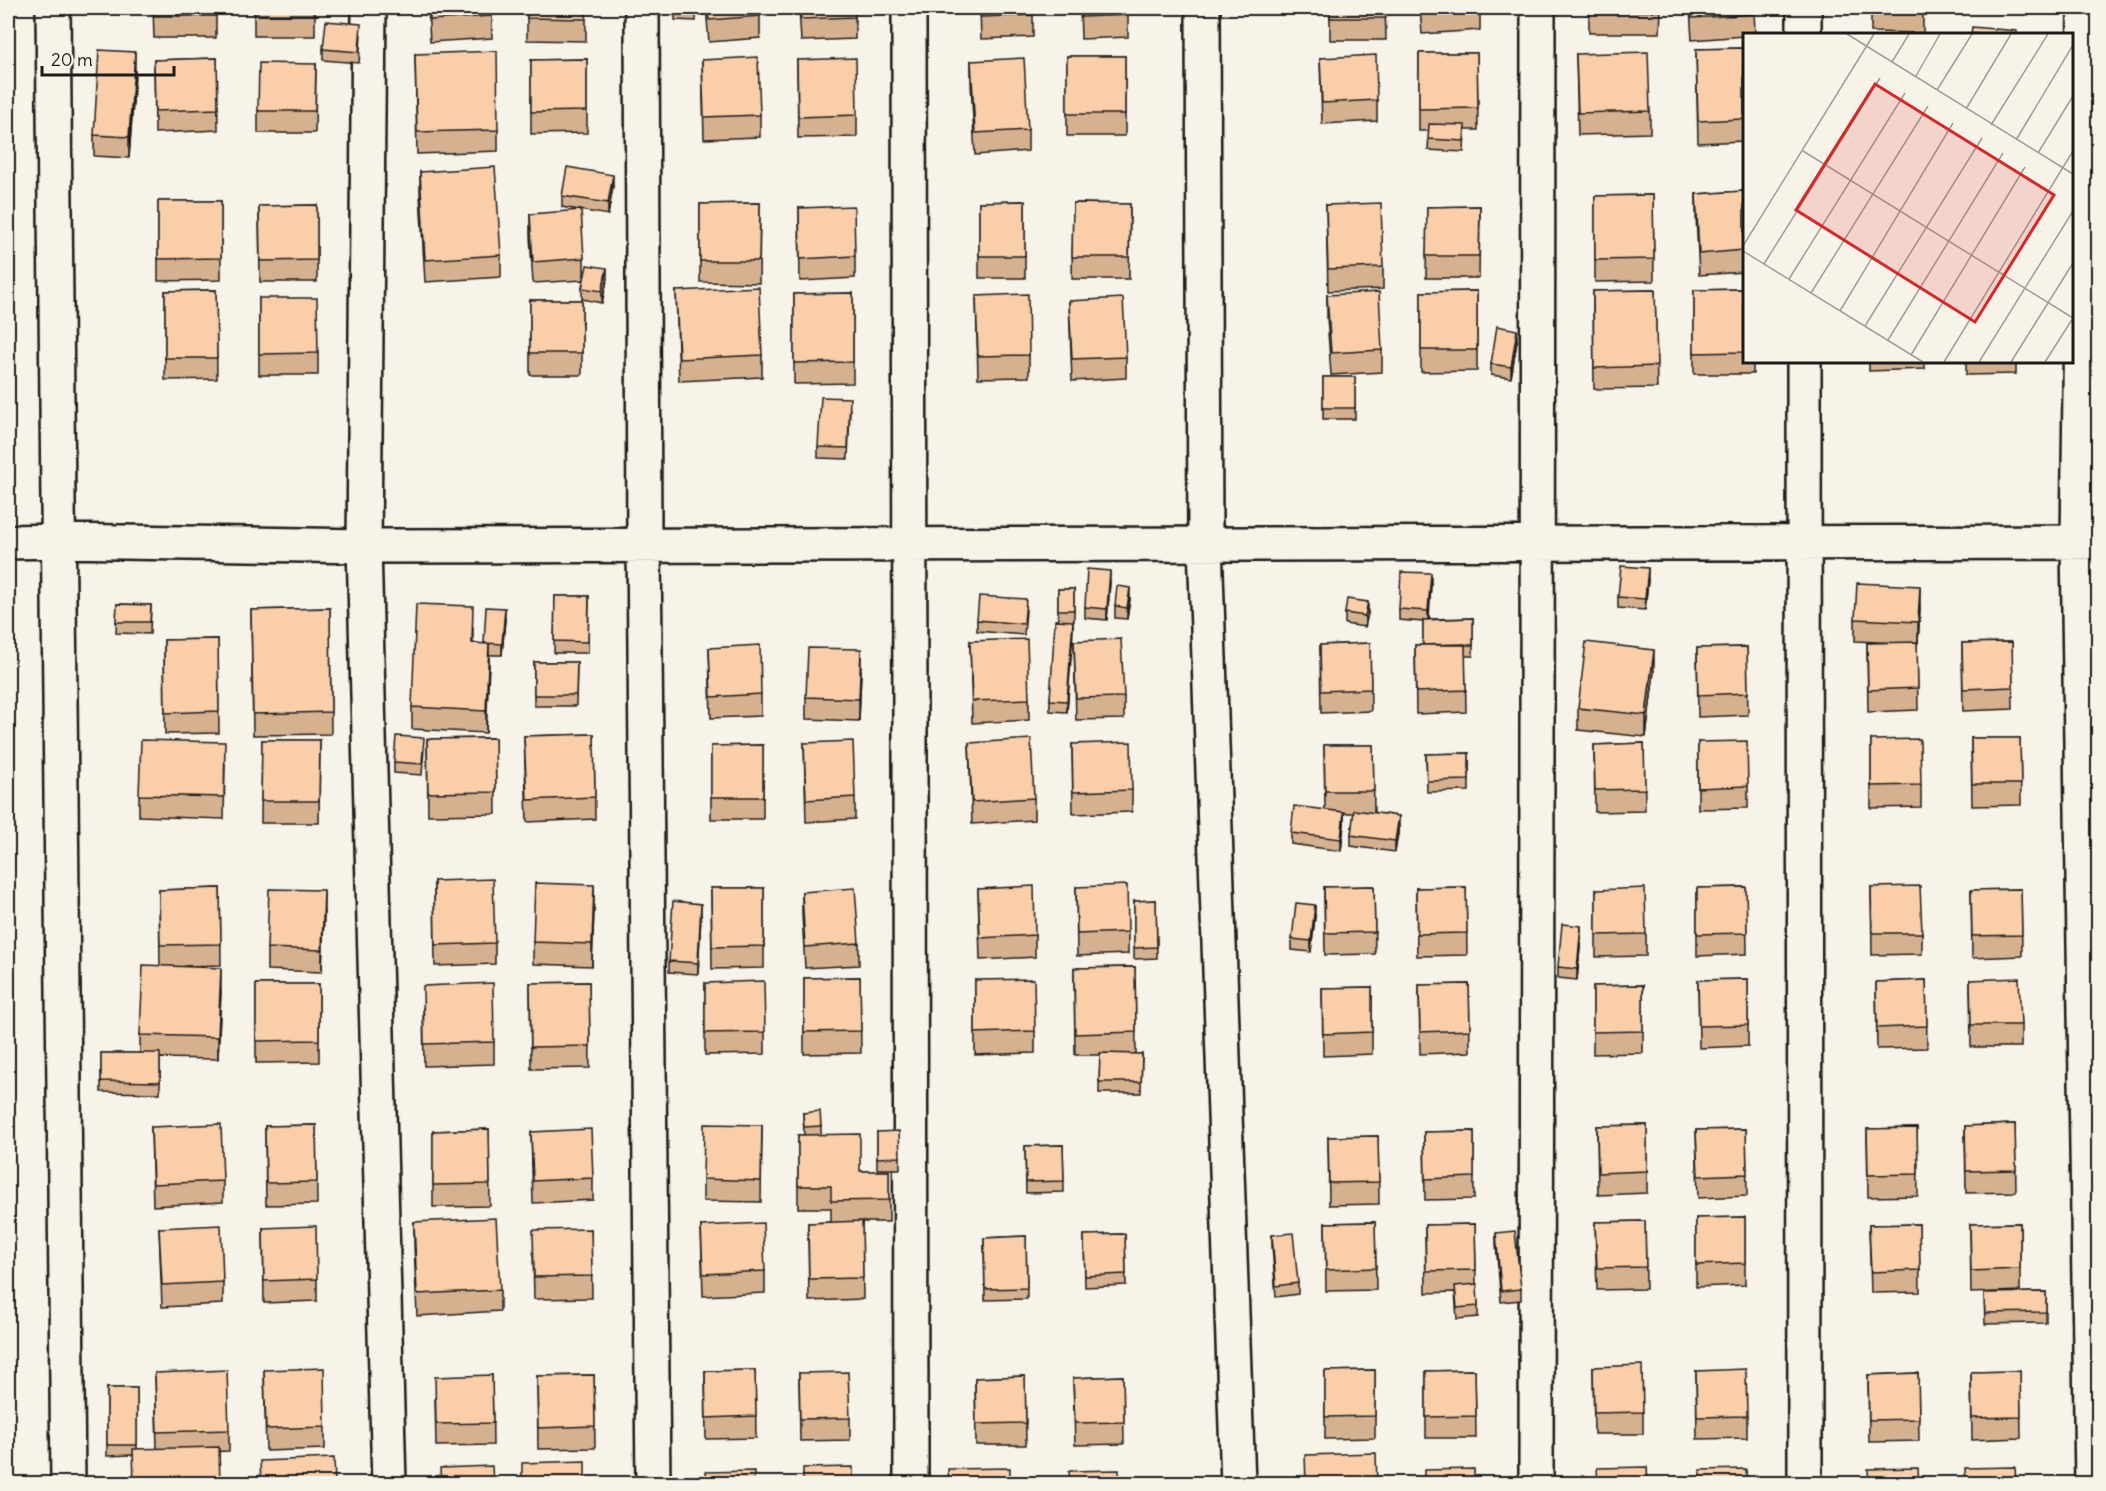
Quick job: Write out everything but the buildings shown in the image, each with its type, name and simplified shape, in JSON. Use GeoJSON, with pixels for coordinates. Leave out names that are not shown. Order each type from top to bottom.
{"type":"FeatureCollection","features":[{"type":"Feature","properties":{"kind":"street"},"geometry":{"type":"LineString","coordinates":[[53,8],[68,1484]]}},
{"type":"Feature","properties":{"kind":"street"},"geometry":{"type":"LineString","coordinates":[[369,8],[363,546],[389,1484]]}},
{"type":"Feature","properties":{"kind":"street"},"geometry":{"type":"LineString","coordinates":[[642,8],[644,545],[653,1484]]}},
{"type":"Feature","properties":{"kind":"street"},"geometry":{"type":"LineString","coordinates":[[909,8],[911,1484]]}},
{"type":"Feature","properties":{"kind":"street"},"geometry":{"type":"LineString","coordinates":[[1203,8],[1205,544],[1238,1484]]}},
{"type":"Feature","properties":{"kind":"street"},"geometry":{"type":"LineString","coordinates":[[1536,1484],[1538,8]]}},
{"type":"Feature","properties":{"kind":"street"},"geometry":{"type":"LineString","coordinates":[[1804,8],[1804,33]]}},
{"type":"Feature","properties":{"kind":"street"},"geometry":{"type":"LineString","coordinates":[[2085,8],[2092,1484]]}},
{"type":"Feature","properties":{"kind":"street"},"geometry":{"type":"LineString","coordinates":[[1804,363],[1805,1484]]}},
{"type":"Feature","properties":{"kind":"street"},"geometry":{"type":"LineString","coordinates":[[8,542],[58,540],[363,546],[2088,542]]}}]}
